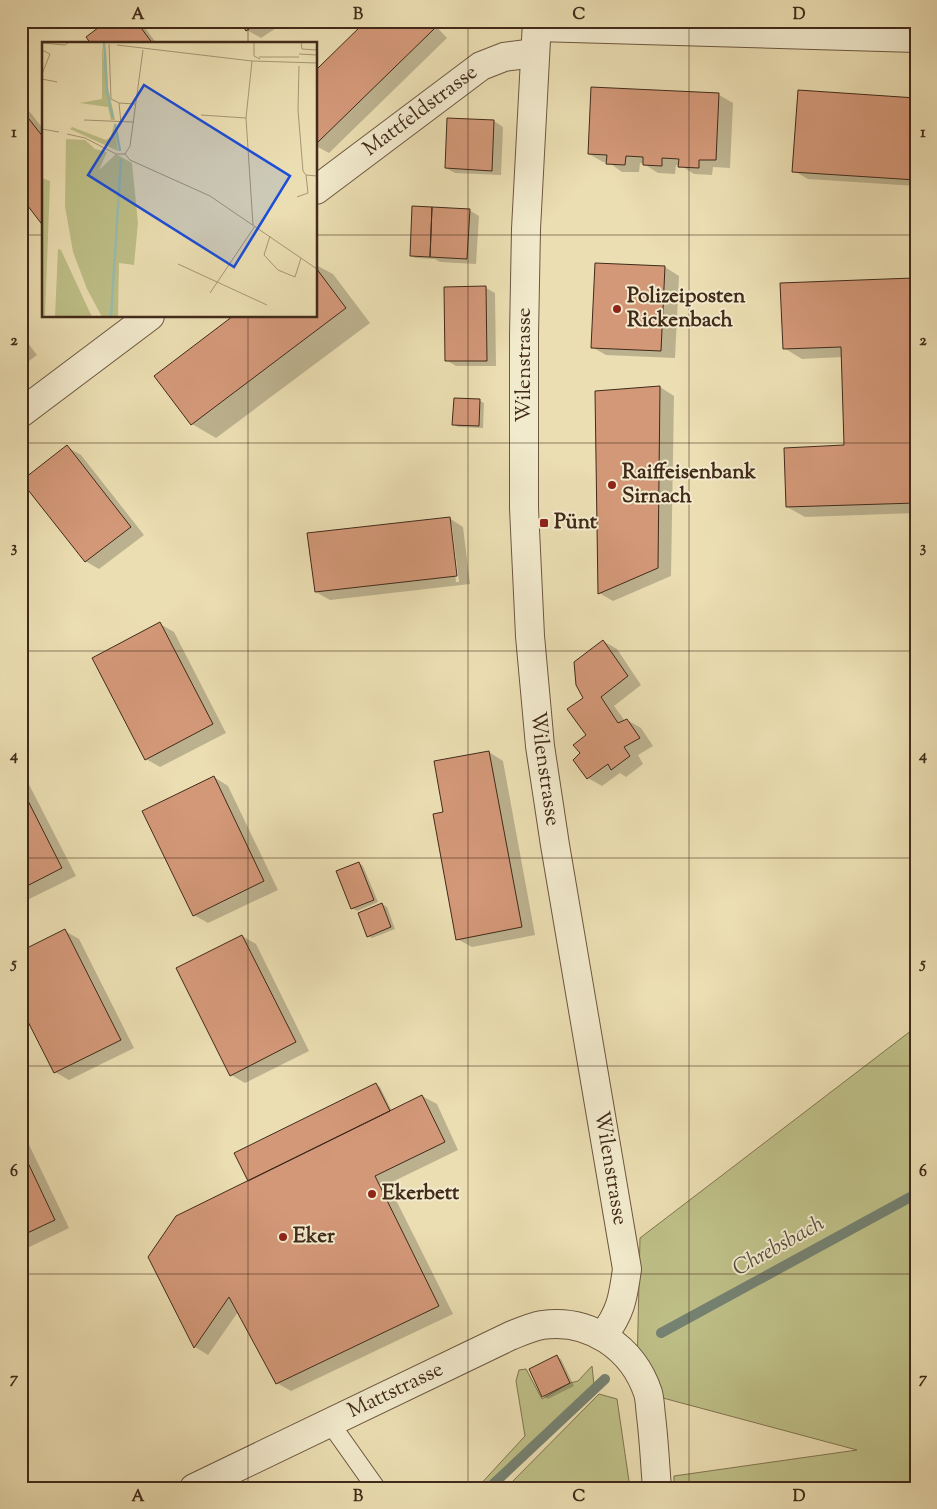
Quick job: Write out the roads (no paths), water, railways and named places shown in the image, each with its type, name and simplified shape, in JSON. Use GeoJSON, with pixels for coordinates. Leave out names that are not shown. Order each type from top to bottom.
{"type":"FeatureCollection","features":[{"type":"Feature","properties":{"kind":"street","name":"Mattfeldstrasse"},"geometry":{"type":"LineString","coordinates":[[318,188],[481,66],[504,57],[536,34],[916,38]]}},
{"type":"Feature","properties":{"kind":"street","name":"Wilenstrasse"},"geometry":{"type":"LineString","coordinates":[[536,34],[526,229],[524,335],[524,508],[530,636],[540,746],[555,845],[627,1269],[624,1297],[615,1319],[603,1336]]}},
{"type":"Feature","properties":{"kind":"street"},"geometry":{"type":"LineString","coordinates":[[21,412],[147,318]]}},
{"type":"Feature","properties":{"kind":"street","name":"Mattstrasse"},"geometry":{"type":"LineString","coordinates":[[194,1488],[524,1330],[542,1325],[564,1325],[584,1328],[603,1336]]}},
{"type":"Feature","properties":{"kind":"street"},"geometry":{"type":"LineString","coordinates":[[603,1336],[628,1356],[648,1394],[657,1488]]}},
{"type":"Feature","properties":{"kind":"lane"},"geometry":{"type":"LineString","coordinates":[[330,1423],[376,1488]]}},
{"type":"Feature","properties":{"kind":"waterway","name":"Chrebsbach"},"geometry":{"type":"LineString","coordinates":[[661,1333],[916,1194]]}},
{"type":"Feature","properties":{"kind":"waterway","name":"Chrebsbach"},"geometry":{"type":"LineString","coordinates":[[489,1488],[605,1379]]}},
{"type":"Feature","properties":{"kind":"place","name":"Polizeiposten Rickenbach"},"geometry":{"type":"Point","coordinates":[617,309]}},
{"type":"Feature","properties":{"kind":"place","name":"Raiffeisenbank Sirnach"},"geometry":{"type":"Point","coordinates":[612,485]}},
{"type":"Feature","properties":{"kind":"place","name":"Pünt"},"geometry":{"type":"Point","coordinates":[544,523]}},
{"type":"Feature","properties":{"kind":"place","name":"Ekerbett"},"geometry":{"type":"Point","coordinates":[372,1194]}},
{"type":"Feature","properties":{"kind":"place","name":"Eker"},"geometry":{"type":"Point","coordinates":[283,1237]}}]}
